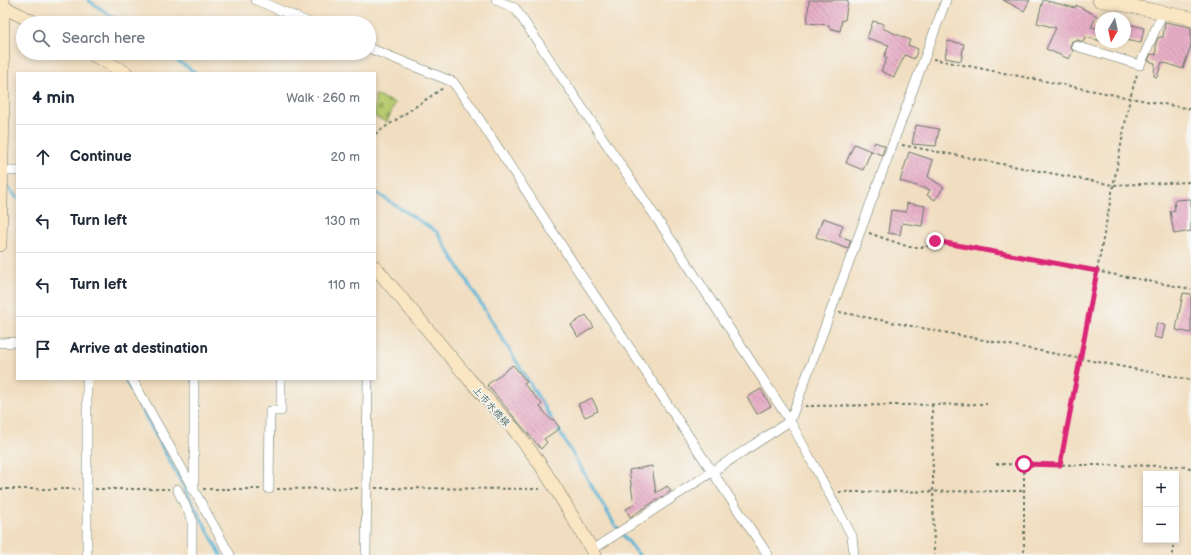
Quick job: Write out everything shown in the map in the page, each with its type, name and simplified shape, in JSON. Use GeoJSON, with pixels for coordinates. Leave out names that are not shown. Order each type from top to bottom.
{"type":"FeatureCollection","features":[{"type":"Feature","properties":{"kind":"main road"},"geometry":{"type":"LineString","coordinates":[[1099,0],[1191,18]]}},
{"type":"Feature","properties":{"kind":"main road"},"geometry":{"type":"LineString","coordinates":[[0,245],[2,171],[2,4],[23,16]]}},
{"type":"Feature","properties":{"kind":"main road"},"geometry":{"type":"LineString","coordinates":[[103,60],[124,72]]}},
{"type":"Feature","properties":{"kind":"main road","name":"上市水橋線"},"geometry":{"type":"LineString","coordinates":[[376,268],[464,373],[513,428],[541,467],[594,552]]}},
{"type":"Feature","properties":{"kind":"street"},"geometry":{"type":"LineString","coordinates":[[256,0],[294,16]]}},
{"type":"Feature","properties":{"kind":"street"},"geometry":{"type":"LineString","coordinates":[[496,0],[515,8],[684,259],[790,421],[852,536],[854,555]]}},
{"type":"Feature","properties":{"kind":"street"},"geometry":{"type":"LineString","coordinates":[[594,552],[712,471],[790,421],[946,0]]}},
{"type":"Feature","properties":{"kind":"street"},"geometry":{"type":"LineString","coordinates":[[1076,46],[1140,65],[1163,12]]}},
{"type":"Feature","properties":{"kind":"street"},"geometry":{"type":"LineString","coordinates":[[376,51],[452,82],[472,108],[577,270],[768,555]]}},
{"type":"Feature","properties":{"kind":"street"},"geometry":{"type":"LineString","coordinates":[[2,171],[16,171]]}},
{"type":"Feature","properties":{"kind":"street"},"geometry":{"type":"LineString","coordinates":[[0,342],[16,342]]}},
{"type":"Feature","properties":{"kind":"street"},"geometry":{"type":"LineString","coordinates":[[87,380],[87,555]]}},
{"type":"Feature","properties":{"kind":"street"},"geometry":{"type":"LineString","coordinates":[[133,380],[230,555]]}},
{"type":"Feature","properties":{"kind":"street"},"geometry":{"type":"LineString","coordinates":[[194,380],[194,489]]}},
{"type":"Feature","properties":{"kind":"street"},"geometry":{"type":"LineString","coordinates":[[269,489],[270,411],[281,411],[281,380]]}},
{"type":"Feature","properties":{"kind":"street"},"geometry":{"type":"LineString","coordinates":[[366,555],[368,380]]}},
{"type":"Feature","properties":{"kind":"street"},"geometry":{"type":"LineString","coordinates":[[177,489],[192,519],[192,555]]}},
{"type":"Feature","properties":{"kind":"path"},"geometry":{"type":"LineString","coordinates":[[924,58],[1191,109]]}},
{"type":"Feature","properties":{"kind":"path"},"geometry":{"type":"LineString","coordinates":[[1060,465],[1130,98],[1140,65]]}},
{"type":"Feature","properties":{"kind":"path"},"geometry":{"type":"LineString","coordinates":[[376,133],[452,82]]}},
{"type":"Feature","properties":{"kind":"path"},"geometry":{"type":"LineString","coordinates":[[892,143],[1113,185],[1191,182]]}},
{"type":"Feature","properties":{"kind":"path"},"geometry":{"type":"LineString","coordinates":[[860,230],[909,248],[926,247],[935,241],[1191,289]]}},
{"type":"Feature","properties":{"kind":"path"},"geometry":{"type":"LineString","coordinates":[[831,311],[1191,380]]}},
{"type":"Feature","properties":{"kind":"path"},"geometry":{"type":"LineString","coordinates":[[932,404],[934,555]]}},
{"type":"Feature","properties":{"kind":"path"},"geometry":{"type":"LineString","coordinates":[[796,406],[987,404]]}},
{"type":"Feature","properties":{"kind":"path"},"geometry":{"type":"LineString","coordinates":[[996,464],[1179,466],[1191,468]]}},
{"type":"Feature","properties":{"kind":"path"},"geometry":{"type":"LineString","coordinates":[[1024,464],[1024,555]]}},
{"type":"Feature","properties":{"kind":"path"},"geometry":{"type":"LineString","coordinates":[[829,492],[1024,491]]}},
{"type":"Feature","properties":{"kind":"path"},"geometry":{"type":"LineString","coordinates":[[1173,543],[1173,555]]}},
{"type":"Feature","properties":{"kind":"green space"},"geometry":{"type":"Polygon","coordinates":[[[376,95],[395,103],[387,122],[376,117],[376,95]]]}},
{"type":"Feature","properties":{"kind":"building"},"geometry":{"type":"Polygon","coordinates":[[[809,0],[848,0],[845,20],[842,20],[840,31],[829,28],[829,25],[807,23],[809,0]]]}},
{"type":"Feature","properties":{"kind":"building"},"geometry":{"type":"Polygon","coordinates":[[[1003,0],[1030,0],[1024,11],[1003,0]]]}},
{"type":"Feature","properties":{"kind":"building"},"geometry":{"type":"Polygon","coordinates":[[[1043,0],[1075,8],[1076,5],[1095,15],[1095,20],[1091,27],[1095,28],[1095,39],[1086,37],[1083,42],[1078,40],[1072,41],[1070,47],[1073,51],[1069,59],[1046,49],[1056,28],[1037,23],[1043,0]]]}},
{"type":"Feature","properties":{"kind":"building"},"geometry":{"type":"Polygon","coordinates":[[[873,21],[884,24],[882,28],[910,40],[908,45],[918,49],[914,59],[905,55],[894,77],[881,71],[887,58],[884,57],[889,45],[867,38],[873,21]]]}},
{"type":"Feature","properties":{"kind":"building"},"geometry":{"type":"Polygon","coordinates":[[[1165,22],[1191,27],[1191,45],[1183,69],[1162,62],[1157,77],[1154,76],[1155,63],[1148,61],[1151,54],[1156,55],[1156,42],[1159,37],[1163,37],[1165,22]]]}},
{"type":"Feature","properties":{"kind":"building"},"geometry":{"type":"Polygon","coordinates":[[[1131,25],[1144,28],[1141,43],[1131,41],[1131,25]]]}},
{"type":"Feature","properties":{"kind":"building"},"geometry":{"type":"Polygon","coordinates":[[[948,41],[964,44],[961,61],[945,58],[948,41]]]}},
{"type":"Feature","properties":{"kind":"building"},"geometry":{"type":"Polygon","coordinates":[[[916,125],[939,129],[936,146],[912,144],[916,125]]]}},
{"type":"Feature","properties":{"kind":"building"},"geometry":{"type":"Polygon","coordinates":[[[875,142],[885,146],[882,155],[871,151],[875,142]]]}},
{"type":"Feature","properties":{"kind":"building"},"geometry":{"type":"Polygon","coordinates":[[[854,144],[871,151],[863,170],[846,163],[854,144]]]}},
{"type":"Feature","properties":{"kind":"building"},"geometry":{"type":"Polygon","coordinates":[[[909,152],[933,160],[928,177],[944,187],[935,200],[927,195],[930,190],[900,181],[909,152]]]}},
{"type":"Feature","properties":{"kind":"building"},"geometry":{"type":"Polygon","coordinates":[[[1191,199],[1191,231],[1174,234],[1170,211],[1175,210],[1174,200],[1191,199]]]}},
{"type":"Feature","properties":{"kind":"building"},"geometry":{"type":"Polygon","coordinates":[[[907,203],[925,206],[922,226],[902,223],[900,235],[888,233],[891,210],[906,212],[907,203]]]}},
{"type":"Feature","properties":{"kind":"building"},"geometry":{"type":"Polygon","coordinates":[[[823,218],[843,225],[839,236],[851,240],[848,249],[816,237],[823,218]]]}},
{"type":"Feature","properties":{"kind":"building"},"geometry":{"type":"Polygon","coordinates":[[[1183,293],[1191,294],[1191,333],[1176,330],[1183,293]]]}},
{"type":"Feature","properties":{"kind":"building"},"geometry":{"type":"Polygon","coordinates":[[[586,315],[594,327],[578,337],[571,325],[586,315]]]}},
{"type":"Feature","properties":{"kind":"building"},"geometry":{"type":"Polygon","coordinates":[[[1157,323],[1165,325],[1162,339],[1154,337],[1157,323]]]}},
{"type":"Feature","properties":{"kind":"building"},"geometry":{"type":"Polygon","coordinates":[[[513,365],[527,382],[524,384],[542,404],[540,407],[560,428],[544,439],[547,442],[541,449],[487,385],[513,365]]]}},
{"type":"Feature","properties":{"kind":"building"},"geometry":{"type":"Polygon","coordinates":[[[761,389],[771,406],[757,414],[747,397],[761,389]]]}},
{"type":"Feature","properties":{"kind":"building"},"geometry":{"type":"Polygon","coordinates":[[[592,398],[598,411],[585,417],[578,404],[592,398]]]}},
{"type":"Feature","properties":{"kind":"building"},"geometry":{"type":"Polygon","coordinates":[[[652,466],[656,493],[667,486],[671,491],[630,517],[626,509],[634,505],[629,470],[652,466]]]}},
{"type":"Feature","properties":{"kind":"waterway"},"geometry":{"type":"LineString","coordinates":[[88,0],[111,16]]}},
{"type":"Feature","properties":{"kind":"waterway"},"geometry":{"type":"LineString","coordinates":[[176,60],[194,72]]}},
{"type":"Feature","properties":{"kind":"waterway"},"geometry":{"type":"LineString","coordinates":[[6,185],[16,197]]}},
{"type":"Feature","properties":{"kind":"waterway"},"geometry":{"type":"LineString","coordinates":[[376,193],[437,232],[553,421]]}},
{"type":"Feature","properties":{"kind":"waterway"},"geometry":{"type":"LineString","coordinates":[[126,380],[221,555]]}},
{"type":"Feature","properties":{"kind":"waterway"},"geometry":{"type":"LineString","coordinates":[[556,426],[615,525],[639,555]]}},
{"type":"Feature","properties":{"kind":"route"},"geometry":{"type":"LineString","coordinates":[[935,241],[1097,271],[1060,465],[1024,464]]}}]}
